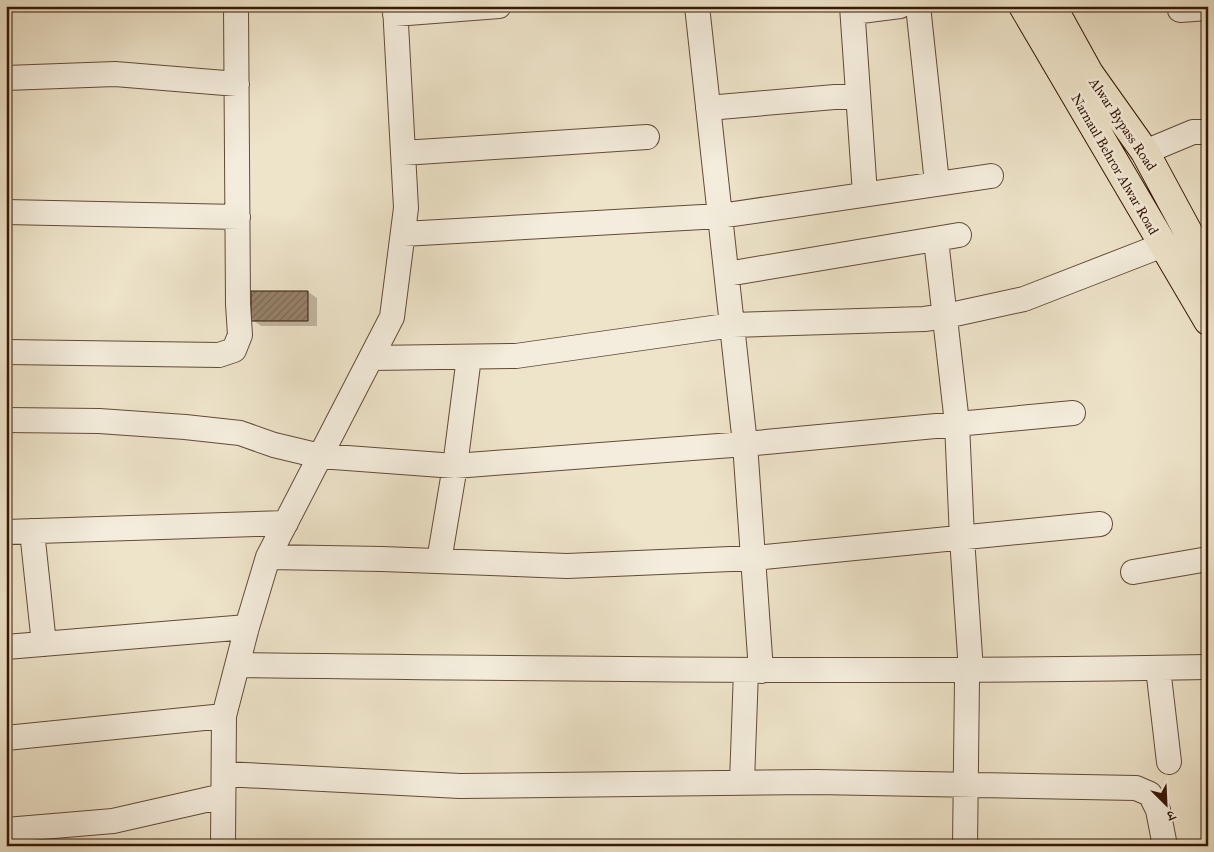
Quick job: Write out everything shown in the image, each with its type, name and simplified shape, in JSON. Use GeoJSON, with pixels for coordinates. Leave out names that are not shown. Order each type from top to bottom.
{"type":"FeatureCollection","features":[{"type":"Feature","properties":{"kind":"main road","name":"Narnaul Behror Alwar Road"},"geometry":{"type":"LineString","coordinates":[[1023,6],[1208,321]]}},
{"type":"Feature","properties":{"kind":"main road","name":"Alwar Bypass Road"},"geometry":{"type":"LineString","coordinates":[[1052,6],[1089,73],[1145,152],[1208,269]]}},
{"type":"Feature","properties":{"kind":"street"},"geometry":{"type":"LineString","coordinates":[[6,352],[219,355],[234,350],[240,335],[236,6]]}},
{"type":"Feature","properties":{"kind":"street"},"geometry":{"type":"LineString","coordinates":[[223,846],[224,716],[247,627],[268,557],[392,317],[406,208],[395,10],[499,6]]}},
{"type":"Feature","properties":{"kind":"street"},"geometry":{"type":"LineString","coordinates":[[697,6],[733,325],[754,558],[754,671],[742,782]]}},
{"type":"Feature","properties":{"kind":"street"},"geometry":{"type":"LineString","coordinates":[[865,194],[852,9],[900,6]]}},
{"type":"Feature","properties":{"kind":"street"},"geometry":{"type":"LineString","coordinates":[[918,6],[937,182]]}},
{"type":"Feature","properties":{"kind":"street"},"geometry":{"type":"LineString","coordinates":[[1180,10],[1208,8]]}},
{"type":"Feature","properties":{"kind":"street"},"geometry":{"type":"LineString","coordinates":[[6,78],[116,74],[237,84]]}},
{"type":"Feature","properties":{"kind":"street"},"geometry":{"type":"LineString","coordinates":[[708,108],[858,95]]}},
{"type":"Feature","properties":{"kind":"street"},"geometry":{"type":"LineString","coordinates":[[1145,152],[1193,132],[1208,132]]}},
{"type":"Feature","properties":{"kind":"street"},"geometry":{"type":"LineString","coordinates":[[403,153],[647,137]]}},
{"type":"Feature","properties":{"kind":"street"},"geometry":{"type":"LineString","coordinates":[[403,234],[720,216],[937,182],[991,176]]}},
{"type":"Feature","properties":{"kind":"street"},"geometry":{"type":"LineString","coordinates":[[6,212],[238,217]]}},
{"type":"Feature","properties":{"kind":"street"},"geometry":{"type":"LineString","coordinates":[[727,274],[948,238],[946,316],[957,423],[971,671],[967,679],[965,846]]}},
{"type":"Feature","properties":{"kind":"street"},"geometry":{"type":"LineString","coordinates":[[371,358],[516,356],[733,325],[924,319],[946,316],[1024,299],[1163,245]]}},
{"type":"Feature","properties":{"kind":"street"},"geometry":{"type":"LineString","coordinates":[[440,561],[469,357]]}},
{"type":"Feature","properties":{"kind":"street"},"geometry":{"type":"LineString","coordinates":[[6,420],[99,421],[185,427],[240,433],[274,445],[320,456],[455,466],[745,444],[1073,413]]}},
{"type":"Feature","properties":{"kind":"street"},"geometry":{"type":"LineString","coordinates":[[6,532],[286,523]]}},
{"type":"Feature","properties":{"kind":"street"},"geometry":{"type":"LineString","coordinates":[[268,557],[568,566],[754,558],[1100,524]]}},
{"type":"Feature","properties":{"kind":"street"},"geometry":{"type":"LineString","coordinates":[[32,532],[44,644]]}},
{"type":"Feature","properties":{"kind":"street"},"geometry":{"type":"LineString","coordinates":[[1133,572],[1208,559]]}},
{"type":"Feature","properties":{"kind":"street"},"geometry":{"type":"LineString","coordinates":[[6,647],[247,627]]}},
{"type":"Feature","properties":{"kind":"street"},"geometry":{"type":"LineString","coordinates":[[238,665],[754,671],[971,671],[1208,667]]}},
{"type":"Feature","properties":{"kind":"street"},"geometry":{"type":"LineString","coordinates":[[1158,668],[1169,762]]}},
{"type":"Feature","properties":{"kind":"street"},"geometry":{"type":"LineString","coordinates":[[6,738],[224,716]]}},
{"type":"Feature","properties":{"kind":"street"},"geometry":{"type":"LineString","coordinates":[[6,830],[47,836],[113,821],[223,785],[460,786],[816,782],[1136,788],[1150,794],[1158,810],[1165,846]]}},
{"type":"Feature","properties":{"kind":"building"},"geometry":{"type":"Polygon","coordinates":[[[251,291],[308,291],[308,321],[251,321],[251,291]]]}}]}
